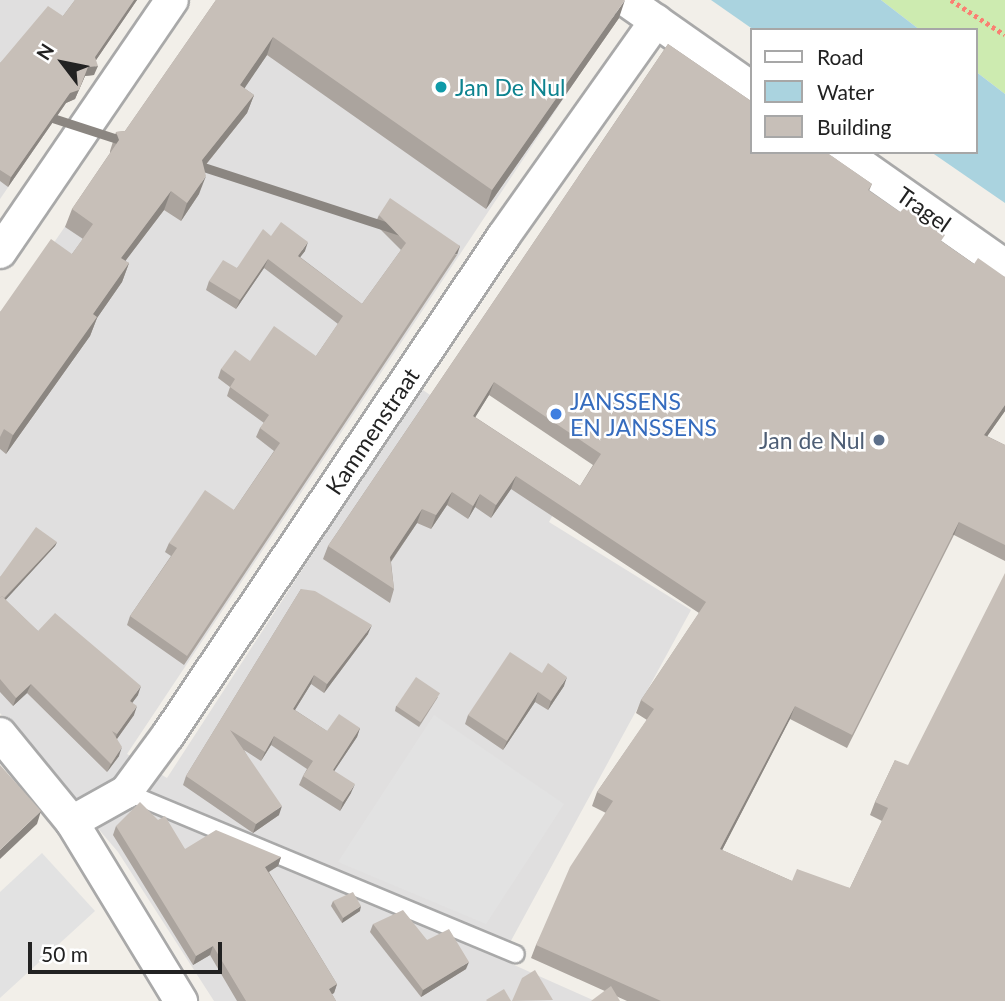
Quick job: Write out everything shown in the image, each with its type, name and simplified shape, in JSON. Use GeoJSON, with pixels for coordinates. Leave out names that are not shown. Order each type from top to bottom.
{"type":"FeatureCollection","features":[{"type":"Feature","properties":{"kind":"street"},"geometry":{"type":"LineString","coordinates":[[0,252],[11,212],[172,0]]}},
{"type":"Feature","properties":{"kind":"street"},"geometry":{"type":"LineString","coordinates":[[626,0],[750,87]]}},
{"type":"Feature","properties":{"kind":"street","name":"Kammenstraat"},"geometry":{"type":"LineString","coordinates":[[72,822],[125,792],[656,21]]}},
{"type":"Feature","properties":{"kind":"street","name":"Tragel"},"geometry":{"type":"LineString","coordinates":[[846,154],[1005,266]]}},
{"type":"Feature","properties":{"kind":"street"},"geometry":{"type":"LineString","coordinates":[[0,734],[72,822],[181,1001]]}},
{"type":"Feature","properties":{"kind":"lane"},"geometry":{"type":"LineString","coordinates":[[125,792],[516,954]]}},
{"type":"Feature","properties":{"kind":"path"},"geometry":{"type":"LineString","coordinates":[[951,0],[1005,35]]}},
{"type":"Feature","properties":{"kind":"shaded area"},"geometry":{"type":"Polygon","coordinates":[[[0,0],[137,0],[0,199],[0,0]]]}},
{"type":"Feature","properties":{"kind":"shaded area"},"geometry":{"type":"Polygon","coordinates":[[[221,0],[593,0],[618,17],[127,754],[167,778],[420,388],[567,489],[549,522],[691,610],[501,959],[595,1001],[214,1001],[118,852],[0,713],[0,321],[221,0]]]}},
{"type":"Feature","properties":{"kind":"shaded area"},"geometry":{"type":"Polygon","coordinates":[[[434,715],[564,804],[486,924],[338,862],[434,715]]]}},
{"type":"Feature","properties":{"kind":"shaded area"},"geometry":{"type":"Polygon","coordinates":[[[42,853],[95,911],[0,998],[0,892],[42,853]]]}},
{"type":"Feature","properties":{"kind":"green space"},"geometry":{"type":"Polygon","coordinates":[[[881,0],[1005,0],[1005,94],[977,73],[977,28],[917,28],[881,0]]]}},
{"type":"Feature","properties":{"kind":"water"},"geometry":{"type":"Polygon","coordinates":[[[711,0],[881,0],[917,28],[751,28],[711,0]]]}},
{"type":"Feature","properties":{"kind":"water"},"geometry":{"type":"Polygon","coordinates":[[[977,73],[1005,94],[1005,203],[934,154],[977,154],[977,73]]]}},
{"type":"Feature","properties":{"kind":"building"},"geometry":{"type":"Polygon","coordinates":[[[75,0],[134,0],[95,57],[98,66],[88,67],[79,90],[70,93],[11,177],[0,170],[0,63],[48,6],[63,16],[75,0]]]}},
{"type":"Feature","properties":{"kind":"building"},"geometry":{"type":"Polygon","coordinates":[[[216,0],[625,0],[492,190],[273,37],[240,85],[254,95],[202,160],[206,176],[187,203],[171,191],[121,258],[129,263],[93,314],[97,317],[13,435],[4,429],[0,437],[0,312],[51,239],[72,254],[93,224],[72,209],[119,140],[116,132],[125,131],[216,0]]]}},
{"type":"Feature","properties":{"kind":"building"},"geometry":{"type":"Polygon","coordinates":[[[668,44],[750,100],[750,154],[829,154],[872,184],[868,190],[900,212],[905,207],[945,235],[941,241],[974,264],[978,258],[1005,277],[1005,405],[984,435],[1005,445],[1005,545],[959,522],[852,735],[795,706],[720,849],[792,881],[797,869],[850,888],[888,808],[875,802],[895,760],[908,765],[1005,573],[1005,1001],[661,1001],[536,945],[570,867],[613,801],[597,792],[654,709],[641,700],[706,602],[516,476],[496,505],[480,494],[473,506],[452,492],[436,515],[422,509],[390,557],[394,589],[328,546],[668,44]],[[494,382],[473,416],[580,486],[601,454],[494,382]]]}},
{"type":"Feature","properties":{"kind":"building"},"geometry":{"type":"Polygon","coordinates":[[[390,198],[460,246],[187,656],[130,616],[177,548],[169,543],[205,490],[234,510],[280,443],[260,428],[269,415],[230,387],[235,379],[221,369],[235,350],[250,361],[274,326],[316,356],[343,316],[268,259],[240,300],[209,281],[223,260],[237,268],[263,229],[271,236],[281,222],[308,242],[298,256],[362,304],[406,243],[379,215],[390,198]]]}},
{"type":"Feature","properties":{"kind":"building"},"geometry":{"type":"Polygon","coordinates":[[[36,527],[57,542],[4,598],[0,598],[0,577],[36,527]]]}},
{"type":"Feature","properties":{"kind":"building"},"geometry":{"type":"Polygon","coordinates":[[[301,589],[315,591],[372,625],[327,684],[314,675],[293,709],[327,731],[339,714],[360,728],[333,770],[355,784],[343,802],[303,776],[313,761],[274,736],[265,752],[230,730],[282,806],[256,824],[186,776],[301,589]]]}},
{"type":"Feature","properties":{"kind":"building"},"geometry":{"type":"Polygon","coordinates":[[[2,596],[38,631],[55,613],[141,686],[130,701],[137,706],[117,734],[112,731],[122,747],[111,764],[31,684],[16,698],[0,679],[2,596]]]}},
{"type":"Feature","properties":{"kind":"building"},"geometry":{"type":"Polygon","coordinates":[[[510,652],[542,673],[548,663],[567,677],[551,701],[538,692],[507,741],[468,715],[510,652]]]}},
{"type":"Feature","properties":{"kind":"building"},"geometry":{"type":"Polygon","coordinates":[[[416,677],[440,693],[420,722],[396,706],[416,677]]]}},
{"type":"Feature","properties":{"kind":"building"},"geometry":{"type":"Polygon","coordinates":[[[0,765],[41,811],[0,850],[0,765]]]}},
{"type":"Feature","properties":{"kind":"building"},"geometry":{"type":"Polygon","coordinates":[[[140,802],[158,820],[165,816],[185,849],[216,830],[281,857],[265,867],[337,984],[329,989],[336,1001],[246,1001],[213,946],[196,956],[116,826],[140,802]]]}},
{"type":"Feature","properties":{"kind":"building"},"geometry":{"type":"Polygon","coordinates":[[[353,892],[361,906],[343,918],[333,901],[353,892]]]}},
{"type":"Feature","properties":{"kind":"building"},"geometry":{"type":"Polygon","coordinates":[[[403,910],[427,940],[449,929],[469,962],[423,990],[373,924],[403,910]]]}},
{"type":"Feature","properties":{"kind":"building"},"geometry":{"type":"Polygon","coordinates":[[[535,970],[553,1000],[512,1001],[522,978],[535,970]]]}},
{"type":"Feature","properties":{"kind":"building"},"geometry":{"type":"Polygon","coordinates":[[[611,986],[620,1001],[591,1001],[611,986]]]}},
{"type":"Feature","properties":{"kind":"building"},"geometry":{"type":"Polygon","coordinates":[[[504,989],[511,1001],[486,1000],[504,989]]]}},
{"type":"Feature","properties":{"kind":"place","name":"Jan De Nul"},"geometry":{"type":"Point","coordinates":[441,87]}},
{"type":"Feature","properties":{"kind":"place","name":"JANSSENS EN JANSSENS"},"geometry":{"type":"Point","coordinates":[556,414]}},
{"type":"Feature","properties":{"kind":"place","name":"Jan de Nul"},"geometry":{"type":"Point","coordinates":[879,440]}}]}
